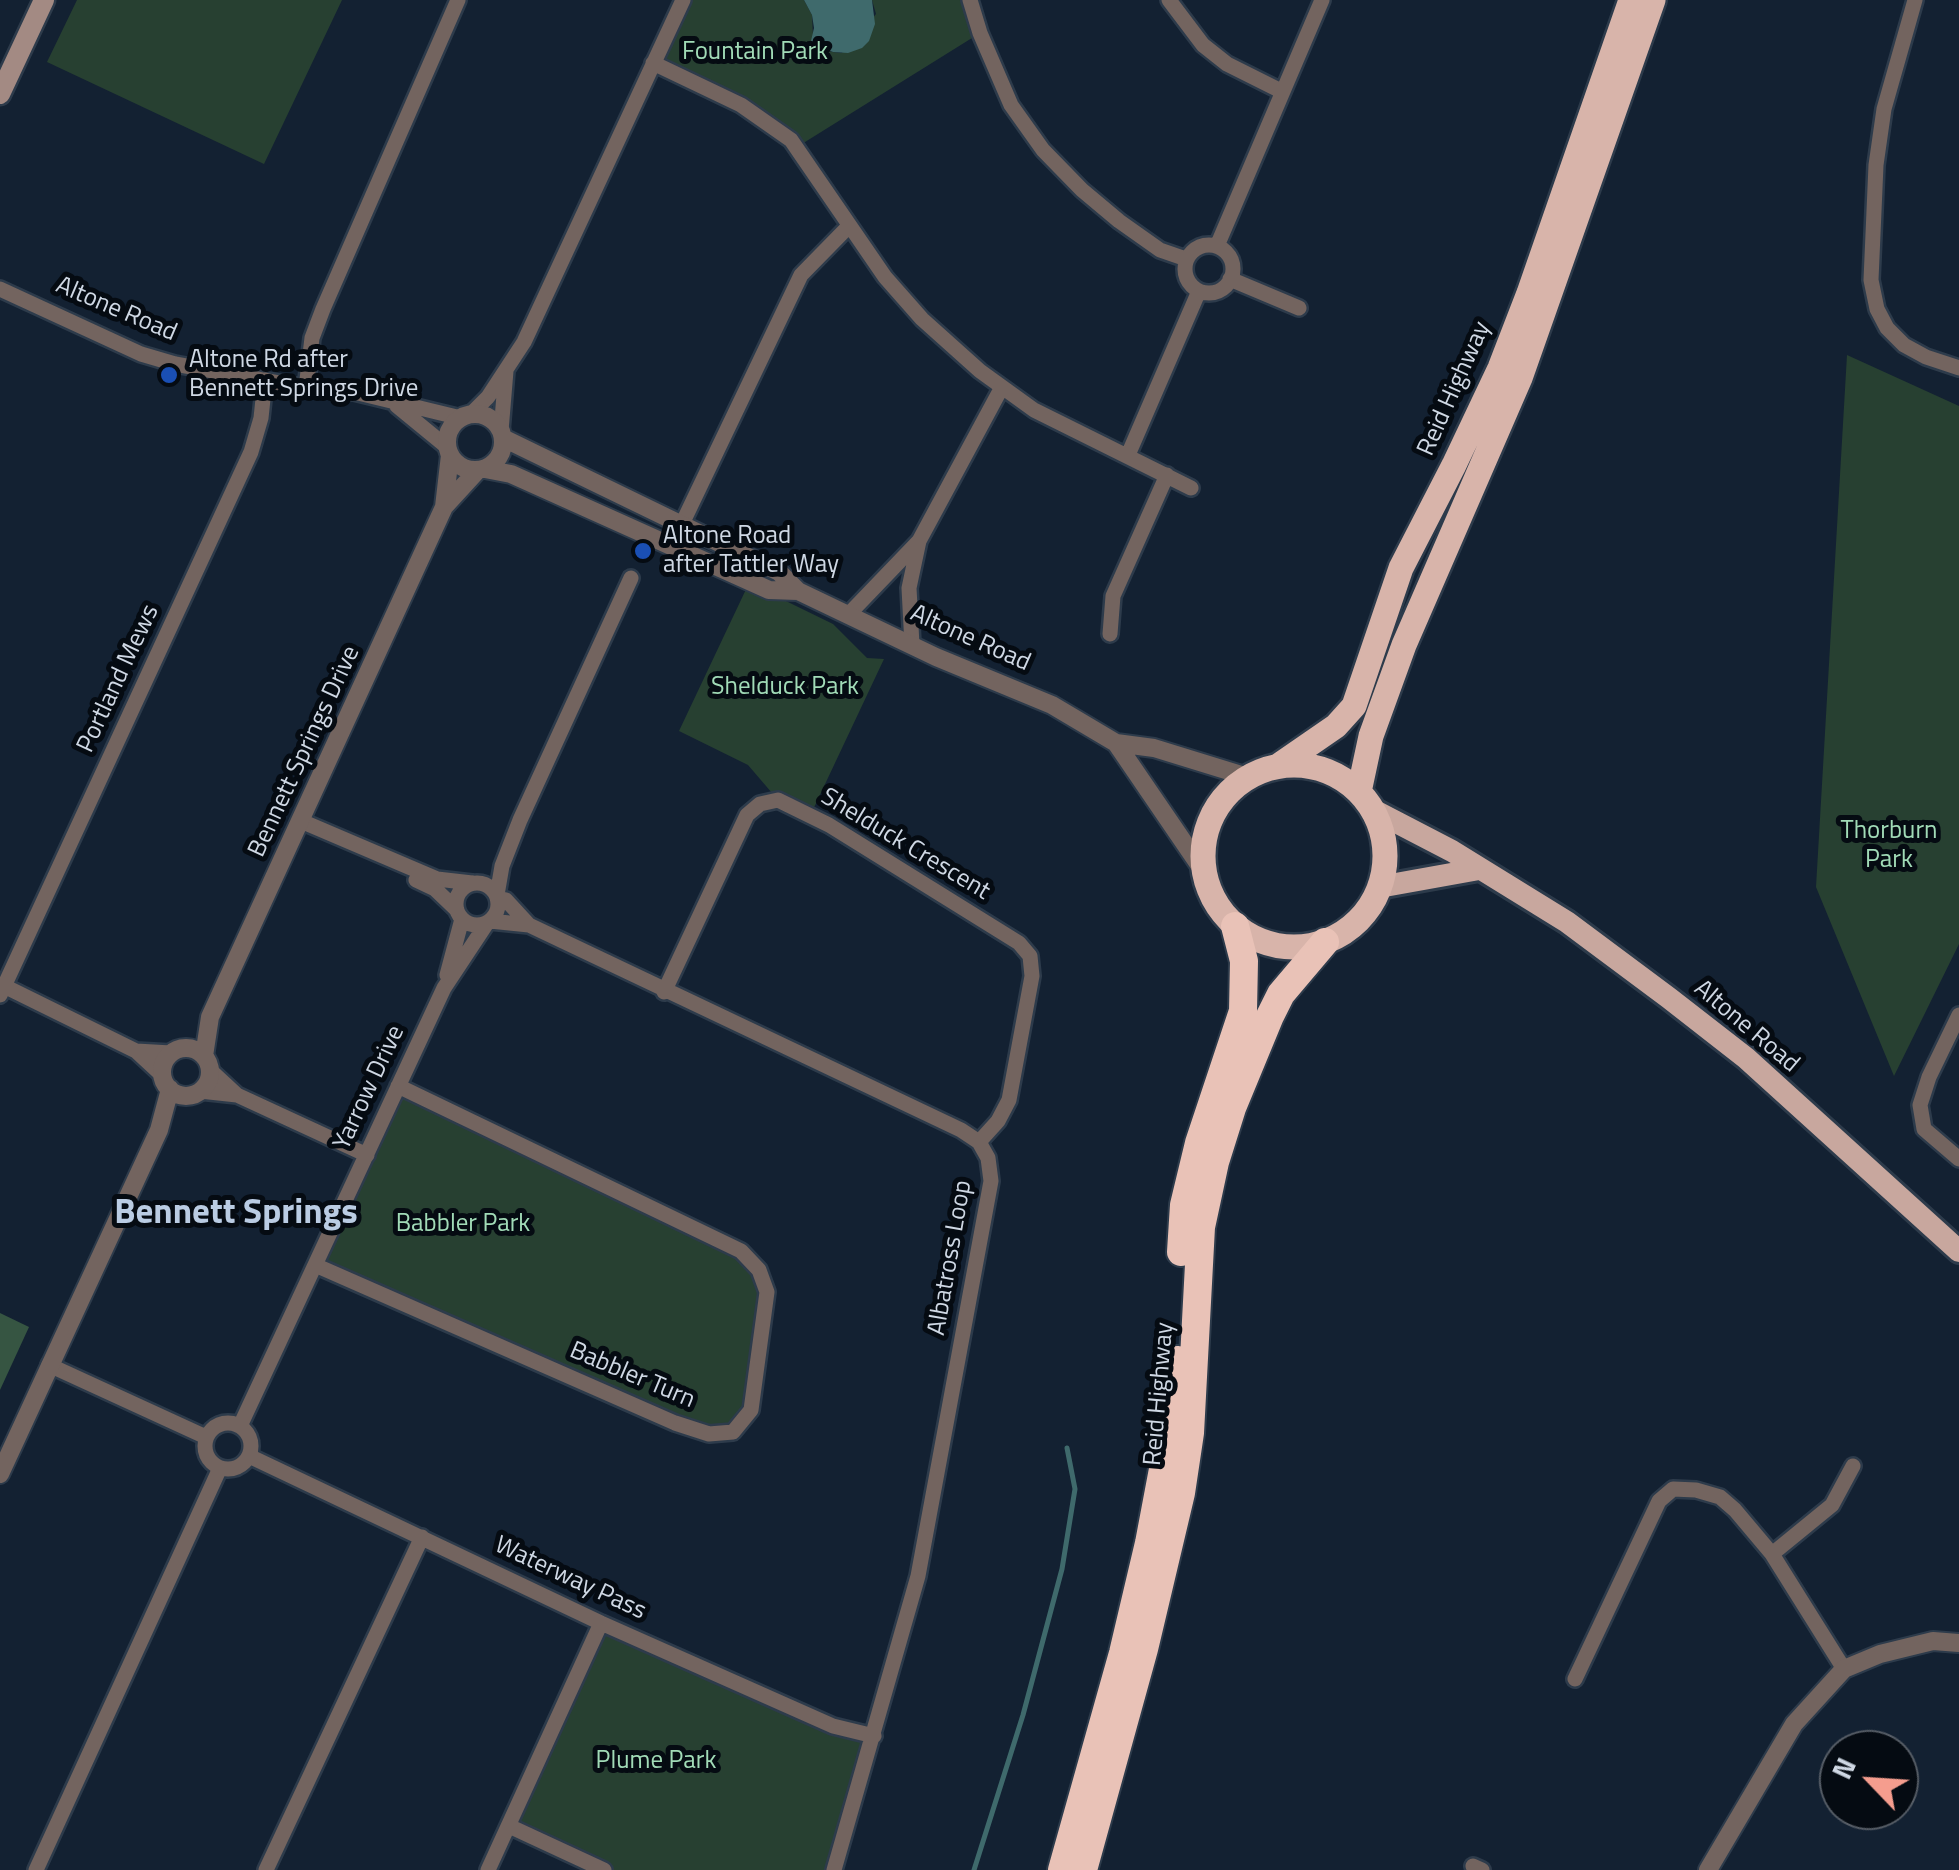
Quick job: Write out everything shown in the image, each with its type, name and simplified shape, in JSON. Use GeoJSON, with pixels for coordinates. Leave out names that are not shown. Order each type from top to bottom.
{"type":"FeatureCollection","features":[{"type":"Feature","properties":{"kind":"highway","name":"Reid Highway"},"geometry":{"type":"LineString","coordinates":[[1278,766],[1336,726],[1354,706],[1401,568],[1462,449],[1524,308],[1631,0]]}},
{"type":"Feature","properties":{"kind":"highway"},"geometry":{"type":"LineString","coordinates":[[1366,801],[1371,736],[1404,645],[1520,378],[1653,0]]}},
{"type":"Feature","properties":{"kind":"highway"},"geometry":{"type":"LineString","coordinates":[[1294,764],[1325,770],[1366,801],[1384,840],[1380,887],[1364,915],[1325,942],[1309,946],[1262,942],[1235,926],[1215,902],[1202,856],[1208,825],[1224,797],[1248,777],[1294,764]]}},
{"type":"Feature","properties":{"kind":"highway","name":"Reid Highway"},"geometry":{"type":"LineString","coordinates":[[1062,1870],[1123,1652],[1170,1432],[1184,1205],[1246,988],[1235,926]]}},
{"type":"Feature","properties":{"kind":"highway","name":"Reid Highway"},"geometry":{"type":"LineString","coordinates":[[1084,1870],[1140,1667],[1181,1493],[1190,1434],[1201,1227],[1215,1162],[1232,1108],[1281,994],[1325,942]]}},
{"type":"Feature","properties":{"kind":"main road"},"geometry":{"type":"LineString","coordinates":[[0,94],[44,0]]}},
{"type":"Feature","properties":{"kind":"main road","name":"Altone Road"},"geometry":{"type":"LineString","coordinates":[[1366,801],[1566,922],[1729,1045],[1959,1251]]}},
{"type":"Feature","properties":{"kind":"main road"},"geometry":{"type":"LineString","coordinates":[[1380,887],[1479,869]]}},
{"type":"Feature","properties":{"kind":"street"},"geometry":{"type":"LineString","coordinates":[[306,388],[312,338],[322,309],[458,0]]}},
{"type":"Feature","properties":{"kind":"street"},"geometry":{"type":"LineString","coordinates":[[507,367],[498,460],[481,470],[461,467],[448,451],[449,430],[488,397],[507,367],[524,342],[683,0]]}},
{"type":"Feature","properties":{"kind":"street"},"geometry":{"type":"LineString","coordinates":[[970,0],[1011,105],[1043,150],[1119,221],[1160,250],[1186,259]]}},
{"type":"Feature","properties":{"kind":"street"},"geometry":{"type":"LineString","coordinates":[[1169,0],[1182,21],[1226,64],[1281,91]]}},
{"type":"Feature","properties":{"kind":"street"},"geometry":{"type":"LineString","coordinates":[[1217,246],[1322,0]]}},
{"type":"Feature","properties":{"kind":"street"},"geometry":{"type":"LineString","coordinates":[[1915,0],[1884,109],[1876,164],[1872,280],[1876,308],[1887,328],[1926,358],[1959,368]]}},
{"type":"Feature","properties":{"kind":"street"},"geometry":{"type":"LineString","coordinates":[[653,63],[741,105],[792,140],[870,258],[922,318],[1002,388],[1034,410],[1191,488]]}},
{"type":"Feature","properties":{"kind":"street"},"geometry":{"type":"LineString","coordinates":[[682,524],[801,275],[848,227]]}},
{"type":"Feature","properties":{"kind":"street"},"geometry":{"type":"LineString","coordinates":[[1217,246],[1232,263],[1230,279],[1217,291],[1200,291],[1187,278],[1186,259],[1199,247],[1217,246]]}},
{"type":"Feature","properties":{"kind":"street"},"geometry":{"type":"LineString","coordinates":[[1230,279],[1299,308]]}},
{"type":"Feature","properties":{"kind":"street","name":"Altone Road"},"geometry":{"type":"LineString","coordinates":[[0,290],[141,354],[213,373],[354,392],[466,416]]}},
{"type":"Feature","properties":{"kind":"street"},"geometry":{"type":"LineString","coordinates":[[1128,455],[1200,291]]}},
{"type":"Feature","properties":{"kind":"street","name":"Portland Mews"},"geometry":{"type":"LineString","coordinates":[[2,990],[252,452],[266,380]]}},
{"type":"Feature","properties":{"kind":"street"},"geometry":{"type":"LineString","coordinates":[[848,615],[919,541],[1002,388]]}},
{"type":"Feature","properties":{"kind":"street","name":"Altone Road"},"geometry":{"type":"LineString","coordinates":[[390,401],[448,451]]}},
{"type":"Feature","properties":{"kind":"street"},"geometry":{"type":"LineString","coordinates":[[466,416],[489,417],[502,434]]}},
{"type":"Feature","properties":{"kind":"street","name":"Altone Road"},"geometry":{"type":"LineString","coordinates":[[502,434],[779,572],[798,592]]}},
{"type":"Feature","properties":{"kind":"street","name":"Bennett Springs Drive"},"geometry":{"type":"LineString","coordinates":[[175,1051],[210,1017],[302,821],[444,506],[448,451]]}},
{"type":"Feature","properties":{"kind":"street","name":"Altone Road"},"geometry":{"type":"LineString","coordinates":[[481,470],[512,474],[770,590],[798,592],[1052,705],[1116,743],[1154,748],[1248,777]]}},
{"type":"Feature","properties":{"kind":"street","name":"Bennett Springs Drive"},"geometry":{"type":"LineString","coordinates":[[444,506],[481,470]]}},
{"type":"Feature","properties":{"kind":"street"},"geometry":{"type":"LineString","coordinates":[[1110,634],[1113,596],[1166,475]]}},
{"type":"Feature","properties":{"kind":"street"},"geometry":{"type":"LineString","coordinates":[[912,645],[909,588],[919,541]]}},
{"type":"Feature","properties":{"kind":"street"},"geometry":{"type":"LineString","coordinates":[[444,988],[498,908],[502,866],[520,820],[631,578]]}},
{"type":"Feature","properties":{"kind":"street","name":"Altone Road"},"geometry":{"type":"LineString","coordinates":[[1116,743],[1204,872]]}},
{"type":"Feature","properties":{"kind":"street","name":"Shelduck Crescent"},"geometry":{"type":"LineString","coordinates":[[664,992],[748,815],[760,804],[778,800],[829,825],[1019,943],[1030,956],[1032,976],[1009,1100],[998,1121],[979,1142]]}},
{"type":"Feature","properties":{"kind":"street"},"geometry":{"type":"LineString","coordinates":[[444,988],[460,915],[459,894],[498,858],[520,820]]}},
{"type":"Feature","properties":{"kind":"street"},"geometry":{"type":"LineString","coordinates":[[302,821],[436,878],[490,886],[528,926]]}},
{"type":"Feature","properties":{"kind":"street"},"geometry":{"type":"LineString","coordinates":[[370,851],[391,868],[435,889],[474,925],[489,922],[528,926],[961,1130],[979,1142]]}},
{"type":"Feature","properties":{"kind":"street","name":"Yarrow Drive"},"geometry":{"type":"LineString","coordinates":[[240,1426],[444,988]]}},
{"type":"Feature","properties":{"kind":"street"},"geometry":{"type":"LineString","coordinates":[[2,990],[136,1050],[179,1088],[237,1096],[367,1155]]}},
{"type":"Feature","properties":{"kind":"street"},"geometry":{"type":"LineString","coordinates":[[1959,1015],[1920,1105],[1924,1129],[1959,1159]]}},
{"type":"Feature","properties":{"kind":"street","name":"Bennett Springs Drive"},"geometry":{"type":"LineString","coordinates":[[207,1063],[210,1017]]}},
{"type":"Feature","properties":{"kind":"street"},"geometry":{"type":"LineString","coordinates":[[136,1050],[188,1048],[237,1096]]}},
{"type":"Feature","properties":{"kind":"street"},"geometry":{"type":"LineString","coordinates":[[175,1051],[163,1068],[179,1088]]}},
{"type":"Feature","properties":{"kind":"street"},"geometry":{"type":"LineString","coordinates":[[0,1474],[179,1088],[209,1078],[207,1063]]}},
{"type":"Feature","properties":{"kind":"street","name":"Babbler Turn"},"geometry":{"type":"LineString","coordinates":[[315,1265],[674,1423],[709,1434],[733,1432],[752,1410],[767,1292],[760,1270],[741,1251],[398,1086]]}},
{"type":"Feature","properties":{"kind":"street","name":"Albatross Loop"},"geometry":{"type":"LineString","coordinates":[[834,1870],[918,1576],[992,1181],[988,1158],[979,1142]]}},
{"type":"Feature","properties":{"kind":"street"},"geometry":{"type":"LineString","coordinates":[[50,1364],[206,1437]]}},
{"type":"Feature","properties":{"kind":"street"},"geometry":{"type":"LineString","coordinates":[[233,1422],[251,1439],[249,1456],[237,1468],[220,1468],[205,1452],[206,1437],[217,1425],[233,1422]]}},
{"type":"Feature","properties":{"kind":"street","name":"Waterway Pass"},"geometry":{"type":"LineString","coordinates":[[249,1456],[601,1623],[833,1726],[874,1736]]}},
{"type":"Feature","properties":{"kind":"street"},"geometry":{"type":"LineString","coordinates":[[1772,1554],[1832,1505],[1853,1466]]}},
{"type":"Feature","properties":{"kind":"street"},"geometry":{"type":"LineString","coordinates":[[36,1870],[220,1468]]}},
{"type":"Feature","properties":{"kind":"street"},"geometry":{"type":"LineString","coordinates":[[1575,1679],[1659,1500],[1673,1490],[1696,1490],[1720,1498],[1735,1510],[1772,1554],[1844,1669]]}},
{"type":"Feature","properties":{"kind":"street"},"geometry":{"type":"LineString","coordinates":[[266,1870],[422,1538]]}},
{"type":"Feature","properties":{"kind":"street"},"geometry":{"type":"LineString","coordinates":[[488,1870],[601,1623]]}},
{"type":"Feature","properties":{"kind":"street"},"geometry":{"type":"LineString","coordinates":[[1708,1870],[1794,1724],[1844,1669],[1880,1654],[1934,1641],[1959,1643]]}},
{"type":"Feature","properties":{"kind":"street"},"geometry":{"type":"LineString","coordinates":[[509,1826],[604,1870]]}},
{"type":"Feature","properties":{"kind":"green space"},"geometry":{"type":"Polygon","coordinates":[[[77,0],[342,0],[264,164],[47,62],[77,0]]]}},
{"type":"Feature","properties":{"kind":"green space","name":"Fountain Park"},"geometry":{"type":"Polygon","coordinates":[[[683,0],[804,0],[812,15],[813,36],[825,50],[842,53],[876,14],[872,0],[970,0],[980,33],[797,147],[791,140],[653,63],[683,0]]]}},
{"type":"Feature","properties":{"kind":"green space","name":"Thorburn Park"},"geometry":{"type":"Polygon","coordinates":[[[1847,355],[1959,406],[1959,944],[1894,1076],[1816,887],[1847,355]]]}},
{"type":"Feature","properties":{"kind":"green space","name":"Shelduck Park"},"geometry":{"type":"Polygon","coordinates":[[[749,583],[833,624],[867,658],[884,659],[810,816],[778,800],[748,765],[679,731],[749,583]]]}},
{"type":"Feature","properties":{"kind":"green space","name":"Babbler Park"},"geometry":{"type":"Polygon","coordinates":[[[398,1086],[741,1251],[767,1292],[751,1410],[733,1432],[709,1434],[315,1265],[398,1086]]]}},
{"type":"Feature","properties":{"kind":"green space","name":"Plume Park"},"geometry":{"type":"Polygon","coordinates":[[[601,1623],[874,1736],[834,1870],[604,1870],[509,1826],[601,1623]]]}},
{"type":"Feature","properties":{"kind":"shaded area"},"geometry":{"type":"Polygon","coordinates":[[[804,0],[872,0],[875,24],[869,41],[848,53],[814,44],[812,15],[804,0]]]}},
{"type":"Feature","properties":{"kind":"shaded area"},"geometry":{"type":"Polygon","coordinates":[[[0,1313],[29,1327],[0,1390],[0,1313]]]}},
{"type":"Feature","properties":{"kind":"waterway"},"geometry":{"type":"LineString","coordinates":[[974,1870],[1023,1715],[1062,1569],[1075,1489],[1067,1448]]}},
{"type":"Feature","properties":{"kind":"place","name":"Altone Rd after Bennett Springs Drive"},"geometry":{"type":"Point","coordinates":[169,375]}},
{"type":"Feature","properties":{"kind":"place","name":"Altone Road after Tattler Way"},"geometry":{"type":"Point","coordinates":[643,551]}},
{"type":"Feature","properties":{"kind":"district","name":"Bennett Springs"},"geometry":{"type":"Point","coordinates":[236,1214]}}]}
